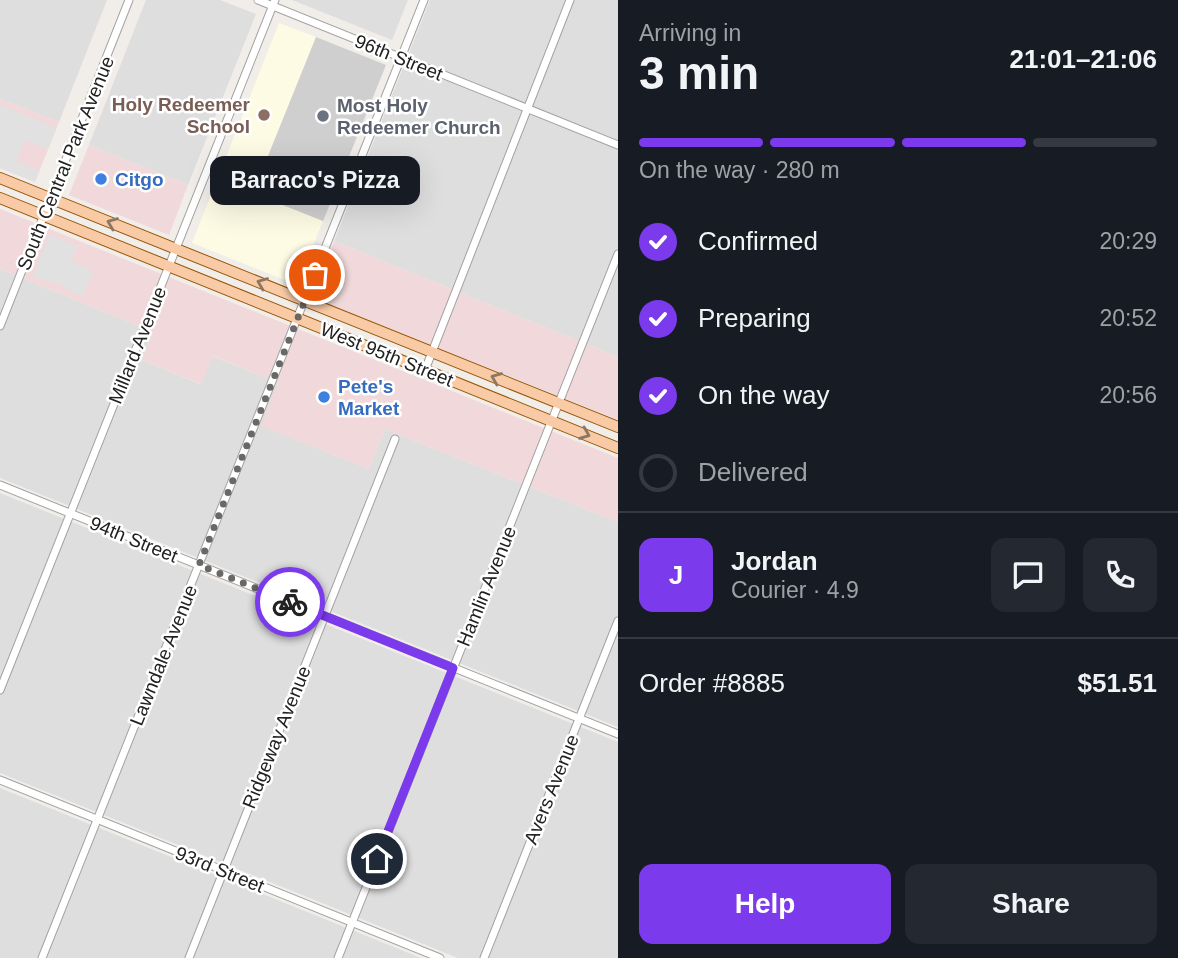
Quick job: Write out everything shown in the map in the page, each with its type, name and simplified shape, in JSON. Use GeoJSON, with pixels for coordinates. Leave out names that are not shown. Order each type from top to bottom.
{"type":"FeatureCollection","features":[{"type":"Feature","properties":{"kind":"main road","name":"West 95th Street"},"geometry":{"type":"LineString","coordinates":[[0,178],[618,427]]}},
{"type":"Feature","properties":{"kind":"main road","name":"West 95th Street"},"geometry":{"type":"LineString","coordinates":[[0,198],[618,447]]}},
{"type":"Feature","properties":{"kind":"street","name":"South Central Park Avenue"},"geometry":{"type":"LineString","coordinates":[[0,326],[129,0]]}},
{"type":"Feature","properties":{"kind":"street","name":"96th Street"},"geometry":{"type":"LineString","coordinates":[[258,0],[274,3],[401,58],[618,145]]}},
{"type":"Feature","properties":{"kind":"street","name":"Lawndale Avenue"},"geometry":{"type":"LineString","coordinates":[[41,958],[424,0]]}},
{"type":"Feature","properties":{"kind":"street"},"geometry":{"type":"LineString","coordinates":[[425,370],[570,0]]}},
{"type":"Feature","properties":{"kind":"street","name":"Millard Avenue"},"geometry":{"type":"LineString","coordinates":[[0,690],[274,3]]}},
{"type":"Feature","properties":{"kind":"street","name":"Hamlin Avenue"},"geometry":{"type":"LineString","coordinates":[[338,958],[618,254]]}},
{"type":"Feature","properties":{"kind":"street","name":"Ridgeway Avenue"},"geometry":{"type":"LineString","coordinates":[[189,958],[395,439]]}},
{"type":"Feature","properties":{"kind":"street","name":"94th Street"},"geometry":{"type":"LineString","coordinates":[[0,485],[618,734]]}},
{"type":"Feature","properties":{"kind":"street","name":"Avers Avenue"},"geometry":{"type":"LineString","coordinates":[[484,958],[618,621]]}},
{"type":"Feature","properties":{"kind":"street","name":"93rd Street"},"geometry":{"type":"LineString","coordinates":[[0,780],[440,958]]}},
{"type":"Feature","properties":{"kind":"shaded area"},"geometry":{"type":"Polygon","coordinates":[[[0,0],[107,0],[59,122],[0,99],[0,0]]]}},
{"type":"Feature","properties":{"kind":"shaded area"},"geometry":{"type":"Polygon","coordinates":[[[146,0],[220,0],[256,14],[188,185],[89,145],[146,0]]]}},
{"type":"Feature","properties":{"kind":"shaded area"},"geometry":{"type":"Polygon","coordinates":[[[292,0],[408,0],[392,40],[292,0]]]}},
{"type":"Feature","properties":{"kind":"shaded area"},"geometry":{"type":"Polygon","coordinates":[[[430,0],[618,0],[618,357],[334,241],[430,0]]]}},
{"type":"Feature","properties":{"kind":"shaded area","name":"Holy Redeemer School"},"geometry":{"type":"Polygon","coordinates":[[[279,23],[316,37],[254,193],[323,221],[297,285],[192,243],[279,23]]]}},
{"type":"Feature","properties":{"kind":"shaded area"},"geometry":{"type":"Polygon","coordinates":[[[316,37],[386,65],[323,221],[253,193],[316,37]]]}},
{"type":"Feature","properties":{"kind":"shaded area"},"geometry":{"type":"Polygon","coordinates":[[[0,99],[59,122],[35,182],[0,168],[0,99]]]}},
{"type":"Feature","properties":{"kind":"shaded area"},"geometry":{"type":"Polygon","coordinates":[[[0,105],[56,128],[48,149],[25,140],[16,161],[39,171],[35,182],[0,168],[0,105]]]}},
{"type":"Feature","properties":{"kind":"shaded area"},"geometry":{"type":"Polygon","coordinates":[[[89,145],[188,185],[169,235],[69,195],[89,145]]]}},
{"type":"Feature","properties":{"kind":"shaded area"},"geometry":{"type":"Polygon","coordinates":[[[0,209],[618,458],[618,522],[385,429],[369,469],[261,426],[278,383],[213,356],[201,384],[142,360],[153,332],[0,269],[0,209]]]}},
{"type":"Feature","properties":{"kind":"shaded area"},"geometry":{"type":"Polygon","coordinates":[[[49,235],[77,246],[71,262],[93,271],[82,296],[54,281],[52,283],[33,276],[49,235]]]}},
{"type":"Feature","properties":{"kind":"shaded area"},"geometry":{"type":"Polygon","coordinates":[[[334,241],[618,357],[618,420],[314,298],[334,241]]]}},
{"type":"Feature","properties":{"kind":"shaded area"},"geometry":{"type":"Polygon","coordinates":[[[0,269],[153,332],[142,360],[200,384],[212,356],[279,383],[262,426],[369,469],[385,429],[618,522],[618,727],[0,478],[0,269]]]}},
{"type":"Feature","properties":{"kind":"shaded area"},"geometry":{"type":"Polygon","coordinates":[[[0,493],[618,742],[618,958],[458,958],[0,773],[0,493]]]}},
{"type":"Feature","properties":{"kind":"shaded area"},"geometry":{"type":"Polygon","coordinates":[[[0,788],[421,958],[0,958],[0,788]]]}},
{"type":"Feature","properties":{"kind":"way so far"},"geometry":{"type":"LineString","coordinates":[[290,602],[199,565],[315,275]]}},
{"type":"Feature","properties":{"kind":"place","name":"Holy Redeemer School"},"geometry":{"type":"Point","coordinates":[264,115]}},
{"type":"Feature","properties":{"kind":"place","name":"Most Holy Redeemer Church"},"geometry":{"type":"Point","coordinates":[323,116]}},
{"type":"Feature","properties":{"kind":"place","name":"Citgo"},"geometry":{"type":"Point","coordinates":[101,179]}},
{"type":"Feature","properties":{"kind":"place","name":"Barraco's Pizza"},"geometry":{"type":"Point","coordinates":[315,275]}},
{"type":"Feature","properties":{"kind":"place","name":"Pete's Market"},"geometry":{"type":"Point","coordinates":[324,397]}},
{"type":"Feature","properties":{"kind":"route"},"geometry":{"type":"LineString","coordinates":[[290,602],[453,668],[377,859]]}}]}
